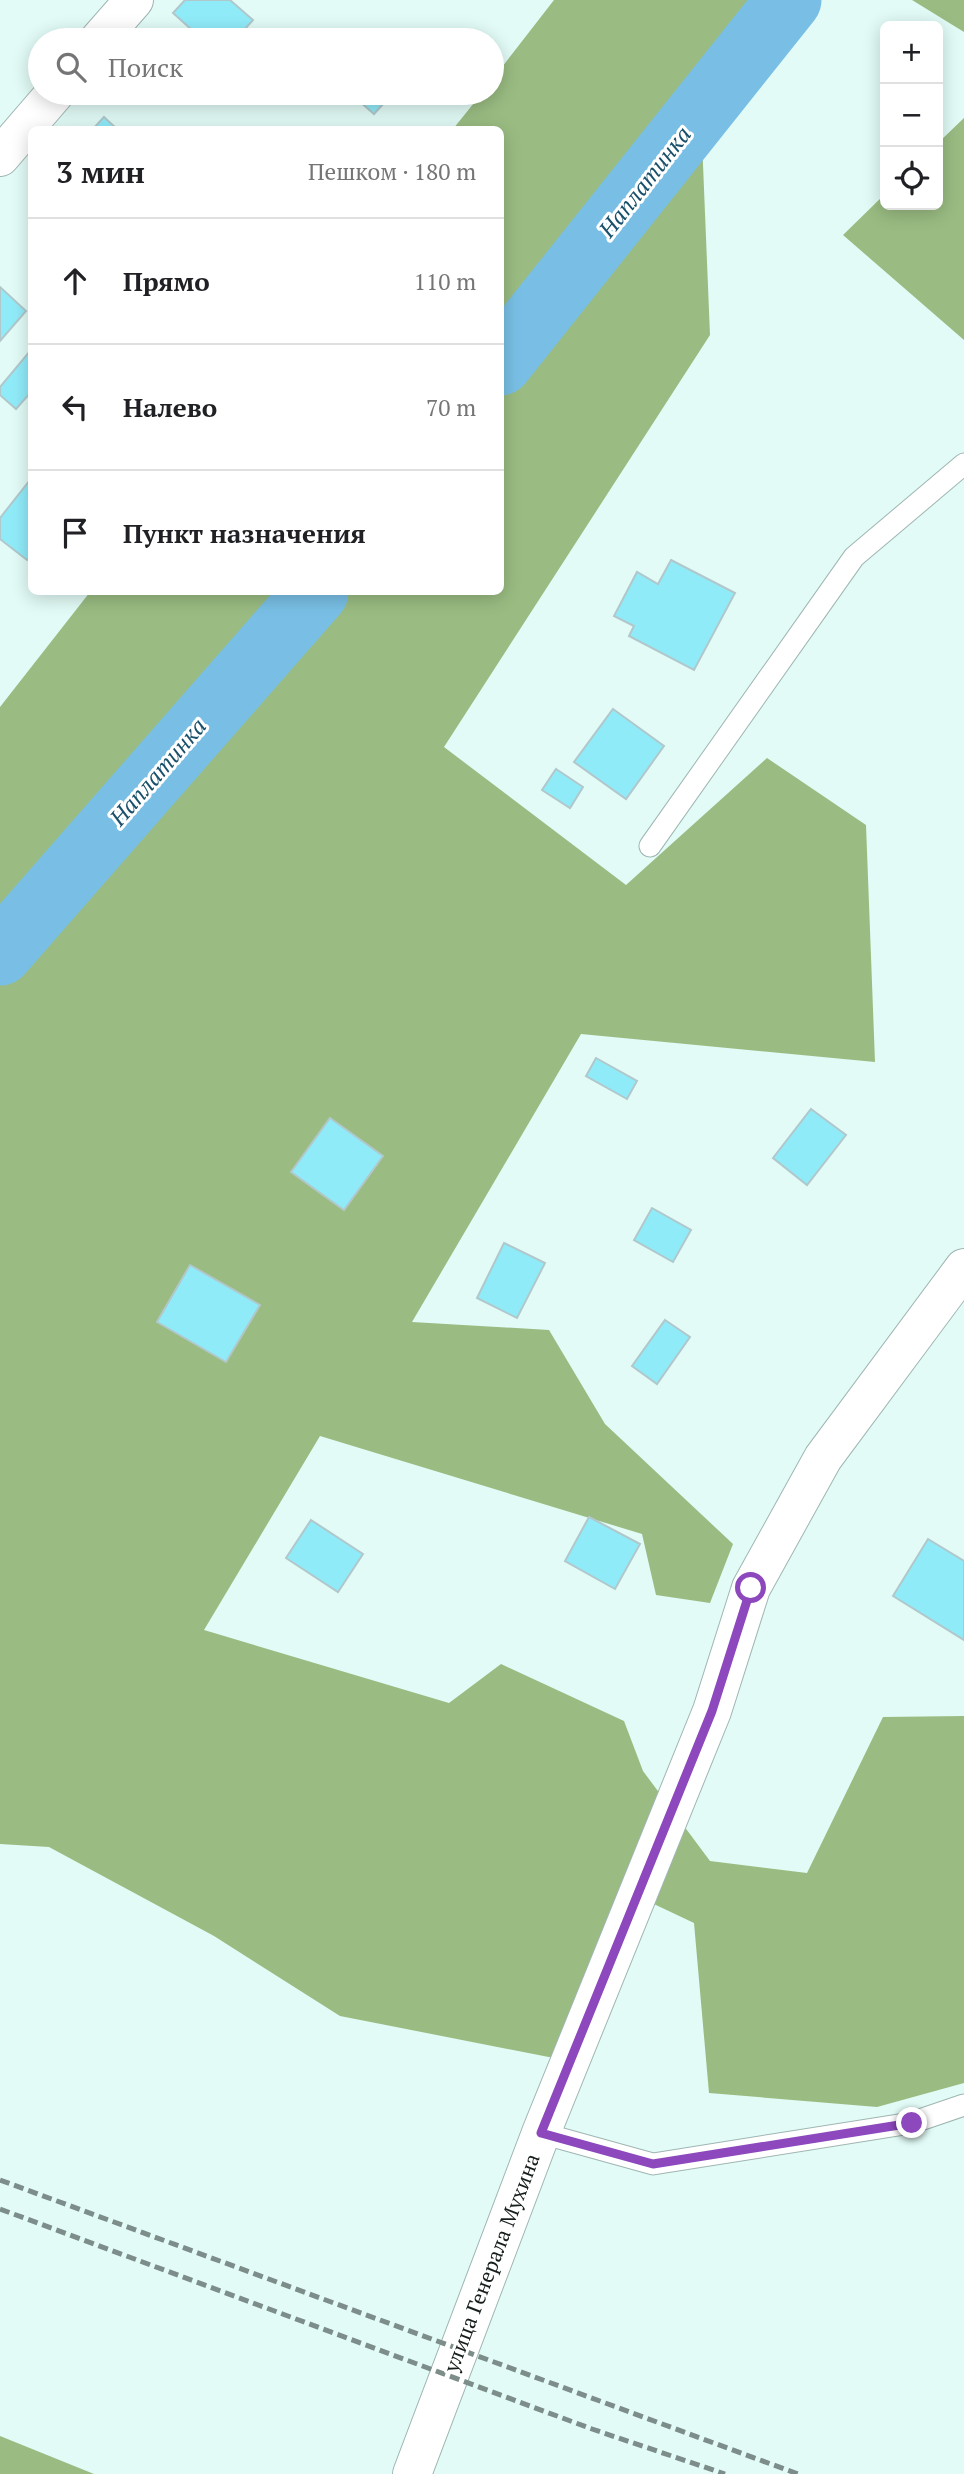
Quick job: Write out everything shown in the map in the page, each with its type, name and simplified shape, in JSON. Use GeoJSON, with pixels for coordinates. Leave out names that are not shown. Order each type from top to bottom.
{"type":"FeatureCollection","features":[{"type":"Feature","properties":{"kind":"street"},"geometry":{"type":"LineString","coordinates":[[110,28],[134,0]]}},
{"type":"Feature","properties":{"kind":"street"},"geometry":{"type":"LineString","coordinates":[[0,157],[45,105]]}},
{"type":"Feature","properties":{"kind":"street","name":"улица Генерала Мухина"},"geometry":{"type":"LineString","coordinates":[[412,2474],[541,2133],[712,1711],[751,1588],[823,1458],[964,1268]]}},
{"type":"Feature","properties":{"kind":"lane"},"geometry":{"type":"LineString","coordinates":[[650,846],[854,557],[964,464]]}},
{"type":"Feature","properties":{"kind":"lane"},"geometry":{"type":"LineString","coordinates":[[541,2133],[653,2164],[912,2123],[964,2105]]}},
{"type":"Feature","properties":{"kind":"green space"},"geometry":{"type":"Polygon","coordinates":[[[554,0],[821,0],[702,140],[710,335],[444,747],[626,885],[767,758],[866,825],[875,1062],[581,1034],[412,1322],[549,1330],[605,1424],[733,1544],[710,1603],[656,1595],[642,1534],[320,1436],[204,1630],[449,1703],[501,1664],[624,1721],[643,1771],[710,1861],[807,1873],[883,1717],[964,1716],[964,2083],[877,2107],[709,2093],[694,1923],[620,1888],[564,2060],[340,2016],[214,1936],[49,1847],[0,1844],[0,707],[88,595],[504,595],[504,126],[455,126],[472,105],[504,105],[504,65],[554,0]]]}},
{"type":"Feature","properties":{"kind":"green space"},"geometry":{"type":"Polygon","coordinates":[[[912,0],[964,0],[964,32],[912,0]]]}},
{"type":"Feature","properties":{"kind":"green space"},"geometry":{"type":"Polygon","coordinates":[[[964,118],[964,340],[843,235],[880,199],[880,210],[943,210],[943,138],[964,118]]]}},
{"type":"Feature","properties":{"kind":"green space"},"geometry":{"type":"Polygon","coordinates":[[[0,2436],[94,2474],[0,2474],[0,2436]]]}},
{"type":"Feature","properties":{"kind":"building"},"geometry":{"type":"Polygon","coordinates":[[[185,0],[230,0],[253,20],[246,28],[190,28],[173,13],[185,0]]]}},
{"type":"Feature","properties":{"kind":"building"},"geometry":{"type":"Polygon","coordinates":[[[364,105],[382,105],[374,114],[364,105]]]}},
{"type":"Feature","properties":{"kind":"building"},"geometry":{"type":"Polygon","coordinates":[[[104,117],[114,126],[96,126],[104,117]]]}},
{"type":"Feature","properties":{"kind":"building"},"geometry":{"type":"Polygon","coordinates":[[[0,287],[26,311],[0,341],[0,287]]]}},
{"type":"Feature","properties":{"kind":"building"},"geometry":{"type":"Polygon","coordinates":[[[28,353],[28,396],[16,409],[0,395],[0,387],[28,353]]]}},
{"type":"Feature","properties":{"kind":"building"},"geometry":{"type":"Polygon","coordinates":[[[28,483],[27,560],[0,539],[0,518],[28,483]]]}},
{"type":"Feature","properties":{"kind":"building"},"geometry":{"type":"Polygon","coordinates":[[[671,560],[735,593],[694,670],[629,636],[634,626],[614,616],[637,572],[658,584],[671,560]]]}},
{"type":"Feature","properties":{"kind":"building"},"geometry":{"type":"Polygon","coordinates":[[[613,709],[664,746],[626,799],[574,762],[613,709]]]}},
{"type":"Feature","properties":{"kind":"building"},"geometry":{"type":"Polygon","coordinates":[[[556,769],[583,787],[570,808],[542,790],[556,769]]]}},
{"type":"Feature","properties":{"kind":"building"},"geometry":{"type":"Polygon","coordinates":[[[596,1058],[637,1081],[627,1099],[586,1076],[596,1058]]]}},
{"type":"Feature","properties":{"kind":"building"},"geometry":{"type":"Polygon","coordinates":[[[811,1109],[846,1135],[807,1185],[773,1158],[811,1109]]]}},
{"type":"Feature","properties":{"kind":"building"},"geometry":{"type":"Polygon","coordinates":[[[330,1118],[383,1156],[344,1210],[291,1172],[330,1118]]]}},
{"type":"Feature","properties":{"kind":"building"},"geometry":{"type":"Polygon","coordinates":[[[652,1208],[691,1230],[673,1262],[634,1240],[652,1208]]]}},
{"type":"Feature","properties":{"kind":"building"},"geometry":{"type":"Polygon","coordinates":[[[504,1243],[545,1263],[517,1318],[477,1298],[504,1243]]]}},
{"type":"Feature","properties":{"kind":"building"},"geometry":{"type":"Polygon","coordinates":[[[190,1265],[260,1305],[226,1362],[157,1322],[190,1265]]]}},
{"type":"Feature","properties":{"kind":"building"},"geometry":{"type":"Polygon","coordinates":[[[665,1320],[690,1337],[657,1384],[632,1366],[665,1320]]]}},
{"type":"Feature","properties":{"kind":"building"},"geometry":{"type":"Polygon","coordinates":[[[589,1517],[640,1544],[615,1589],[565,1561],[589,1517]]]}},
{"type":"Feature","properties":{"kind":"building"},"geometry":{"type":"Polygon","coordinates":[[[311,1520],[363,1554],[338,1592],[286,1558],[311,1520]]]}},
{"type":"Feature","properties":{"kind":"building"},"geometry":{"type":"Polygon","coordinates":[[[928,1539],[964,1561],[964,1640],[893,1596],[928,1539]]]}},
{"type":"Feature","properties":{"kind":"waterway","name":"Наплатинка"},"geometry":{"type":"LineString","coordinates":[[504,358],[789,0]]}},
{"type":"Feature","properties":{"kind":"waterway","name":"Наплатинка"},"geometry":{"type":"LineString","coordinates":[[0,953],[313,595]]}},
{"type":"Feature","properties":{"kind":"railway"},"geometry":{"type":"LineString","coordinates":[[0,2180],[798,2474]]}},
{"type":"Feature","properties":{"kind":"railway"},"geometry":{"type":"LineString","coordinates":[[0,2209],[592,2429],[725,2474]]}},
{"type":"Feature","properties":{"kind":"route"},"geometry":{"type":"LineString","coordinates":[[751,1588],[712,1711],[541,2133],[653,2164],[912,2123]]}}]}
